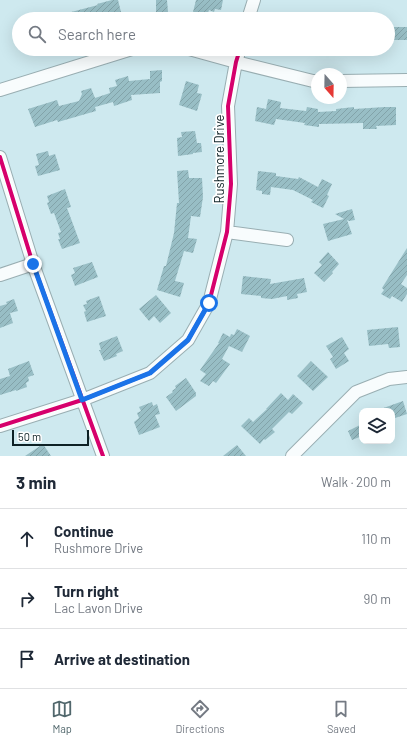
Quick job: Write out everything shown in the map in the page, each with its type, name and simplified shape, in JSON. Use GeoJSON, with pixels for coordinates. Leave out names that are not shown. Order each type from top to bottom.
{"type":"FeatureCollection","features":[{"type":"Feature","properties":{"kind":"street"},"geometry":{"type":"LineString","coordinates":[[250,12],[254,0]]}},
{"type":"Feature","properties":{"kind":"street"},"geometry":{"type":"LineString","coordinates":[[0,90],[109,56]]}},
{"type":"Feature","properties":{"kind":"street"},"geometry":{"type":"LineString","coordinates":[[214,56],[311,81]]}},
{"type":"Feature","properties":{"kind":"street","name":"Rushmore Drive"},"geometry":{"type":"LineString","coordinates":[[0,426],[82,400],[150,373],[188,340],[209,303],[227,232],[231,184],[228,106],[238,56]]}},
{"type":"Feature","properties":{"kind":"street"},"geometry":{"type":"LineString","coordinates":[[347,81],[407,80]]}},
{"type":"Feature","properties":{"kind":"street"},"geometry":{"type":"LineString","coordinates":[[0,157],[33,264],[103,456]]}},
{"type":"Feature","properties":{"kind":"street"},"geometry":{"type":"LineString","coordinates":[[227,232],[287,240]]}},
{"type":"Feature","properties":{"kind":"street"},"geometry":{"type":"LineString","coordinates":[[0,275],[33,264]]}},
{"type":"Feature","properties":{"kind":"street"},"geometry":{"type":"LineString","coordinates":[[292,456],[356,392],[389,379],[407,377]]}},
{"type":"Feature","properties":{"kind":"building"},"geometry":{"type":"Polygon","coordinates":[[[118,0],[121,12],[71,12],[98,5],[97,4],[118,0]]]}},
{"type":"Feature","properties":{"kind":"building"},"geometry":{"type":"Polygon","coordinates":[[[156,0],[167,0],[168,12],[156,12],[156,0]]]}},
{"type":"Feature","properties":{"kind":"building"},"geometry":{"type":"Polygon","coordinates":[[[196,0],[223,0],[221,10],[215,9],[214,12],[209,10],[208,12],[193,12],[196,0]]]}},
{"type":"Feature","properties":{"kind":"building"},"geometry":{"type":"Polygon","coordinates":[[[395,27],[407,27],[407,40],[395,40],[395,27]]]}},
{"type":"Feature","properties":{"kind":"building"},"geometry":{"type":"Polygon","coordinates":[[[162,70],[160,93],[131,95],[132,100],[114,106],[113,102],[95,107],[96,111],[35,127],[28,109],[57,100],[59,106],[79,101],[82,94],[81,91],[91,88],[95,98],[110,93],[109,88],[117,86],[115,80],[128,76],[129,81],[150,79],[150,71],[162,70]]]}},
{"type":"Feature","properties":{"kind":"building"},"geometry":{"type":"Polygon","coordinates":[[[186,81],[199,85],[197,93],[202,94],[197,111],[179,105],[186,81]]]}},
{"type":"Feature","properties":{"kind":"building"},"geometry":{"type":"Polygon","coordinates":[[[268,99],[281,102],[280,108],[306,111],[307,107],[318,109],[318,112],[336,111],[336,109],[354,107],[354,109],[396,107],[396,125],[376,126],[377,129],[363,129],[363,123],[319,124],[319,127],[304,125],[305,123],[276,119],[274,125],[255,121],[257,107],[266,109],[268,99]]]}},
{"type":"Feature","properties":{"kind":"building"},"geometry":{"type":"Polygon","coordinates":[[[195,131],[197,143],[201,143],[202,152],[178,156],[177,138],[182,137],[181,132],[195,131]]]}},
{"type":"Feature","properties":{"kind":"building"},"geometry":{"type":"Polygon","coordinates":[[[48,151],[49,156],[55,154],[60,170],[38,176],[35,166],[39,165],[36,154],[48,151]]]}},
{"type":"Feature","properties":{"kind":"building"},"geometry":{"type":"Polygon","coordinates":[[[188,170],[189,178],[202,178],[203,197],[200,217],[191,216],[188,238],[197,239],[193,253],[184,251],[175,281],[184,283],[180,297],[157,290],[164,266],[166,266],[174,233],[177,203],[179,203],[177,171],[188,170]]]}},
{"type":"Feature","properties":{"kind":"building"},"geometry":{"type":"Polygon","coordinates":[[[258,171],[276,173],[276,176],[298,179],[299,177],[318,187],[322,179],[332,184],[327,195],[329,196],[323,208],[311,202],[313,200],[293,190],[271,187],[270,195],[262,194],[262,191],[256,190],[258,171]]]}},
{"type":"Feature","properties":{"kind":"building"},"geometry":{"type":"Polygon","coordinates":[[[65,189],[71,207],[67,208],[80,243],[62,249],[58,239],[60,239],[58,233],[61,232],[54,213],[51,214],[47,203],[49,202],[47,196],[65,189]]]}},
{"type":"Feature","properties":{"kind":"building"},"geometry":{"type":"Polygon","coordinates":[[[352,209],[355,220],[347,220],[352,234],[328,241],[323,224],[344,219],[335,214],[352,209]]]}},
{"type":"Feature","properties":{"kind":"building"},"geometry":{"type":"Polygon","coordinates":[[[407,248],[407,275],[401,284],[407,288],[407,294],[402,302],[392,296],[390,299],[381,294],[384,290],[382,288],[407,248]]]}},
{"type":"Feature","properties":{"kind":"building"},"geometry":{"type":"Polygon","coordinates":[[[328,252],[339,264],[324,282],[314,273],[322,265],[319,262],[328,252]]]}},
{"type":"Feature","properties":{"kind":"building"},"geometry":{"type":"Polygon","coordinates":[[[92,262],[98,277],[75,286],[71,275],[75,273],[73,268],[92,262]]]}},
{"type":"Feature","properties":{"kind":"building"},"geometry":{"type":"Polygon","coordinates":[[[243,276],[271,279],[270,284],[304,278],[307,292],[297,294],[298,298],[287,300],[287,296],[272,299],[261,298],[261,296],[241,294],[243,276]]]}},
{"type":"Feature","properties":{"kind":"building"},"geometry":{"type":"Polygon","coordinates":[[[156,295],[171,313],[160,323],[154,316],[149,321],[139,309],[156,295]]]}},
{"type":"Feature","properties":{"kind":"building"},"geometry":{"type":"Polygon","coordinates":[[[99,296],[106,316],[87,322],[84,312],[86,311],[83,305],[87,304],[86,301],[99,296]]]}},
{"type":"Feature","properties":{"kind":"building"},"geometry":{"type":"Polygon","coordinates":[[[14,299],[18,311],[10,313],[13,323],[0,328],[0,306],[7,304],[6,302],[14,299]]]}},
{"type":"Feature","properties":{"kind":"building"},"geometry":{"type":"Polygon","coordinates":[[[398,327],[400,347],[389,348],[388,344],[369,346],[367,330],[398,327]]]}},
{"type":"Feature","properties":{"kind":"building"},"geometry":{"type":"Polygon","coordinates":[[[237,329],[250,336],[242,352],[229,346],[222,359],[230,364],[216,383],[213,381],[209,386],[200,381],[206,374],[200,370],[219,343],[223,333],[230,337],[231,334],[234,335],[237,329]]]}},
{"type":"Feature","properties":{"kind":"building"},"geometry":{"type":"Polygon","coordinates":[[[117,336],[123,351],[116,354],[117,356],[104,361],[99,350],[101,350],[99,343],[117,336]]]}},
{"type":"Feature","properties":{"kind":"building"},"geometry":{"type":"Polygon","coordinates":[[[342,337],[349,349],[344,353],[349,361],[336,369],[330,359],[333,357],[326,346],[342,337]]]}},
{"type":"Feature","properties":{"kind":"building"},"geometry":{"type":"Polygon","coordinates":[[[29,361],[34,375],[28,377],[29,381],[26,383],[27,387],[0,395],[0,379],[10,376],[8,369],[29,361]]]}},
{"type":"Feature","properties":{"kind":"building"},"geometry":{"type":"Polygon","coordinates":[[[311,361],[328,377],[313,391],[297,376],[311,361]]]}},
{"type":"Feature","properties":{"kind":"building"},"geometry":{"type":"Polygon","coordinates":[[[186,378],[196,393],[196,396],[176,411],[166,397],[173,392],[172,391],[176,388],[175,386],[186,378]]]}},
{"type":"Feature","properties":{"kind":"building"},"geometry":{"type":"Polygon","coordinates":[[[281,393],[288,400],[293,394],[303,403],[292,414],[289,412],[272,429],[275,432],[265,440],[264,439],[260,444],[241,426],[249,418],[253,422],[281,393]]]}},
{"type":"Feature","properties":{"kind":"building"},"geometry":{"type":"Polygon","coordinates":[[[403,401],[407,414],[395,418],[395,408],[384,408],[403,401]]]}},
{"type":"Feature","properties":{"kind":"building"},"geometry":{"type":"Polygon","coordinates":[[[152,402],[153,406],[157,404],[160,414],[155,415],[160,427],[139,435],[134,422],[139,418],[137,413],[141,411],[139,407],[152,402]]]}},
{"type":"Feature","properties":{"kind":"building"},"geometry":{"type":"Polygon","coordinates":[[[359,426],[359,437],[352,440],[348,431],[359,426]]]}},
{"type":"Feature","properties":{"kind":"building"},"geometry":{"type":"Polygon","coordinates":[[[43,444],[51,456],[25,456],[43,444]]]}},
{"type":"Feature","properties":{"kind":"building"},"geometry":{"type":"Polygon","coordinates":[[[237,445],[246,456],[223,456],[237,445]]]}},
{"type":"Feature","properties":{"kind":"cycle path"},"geometry":{"type":"LineString","coordinates":[[0,426],[82,400],[150,373],[188,340],[209,303],[227,232],[231,184],[228,106],[238,56]]}},
{"type":"Feature","properties":{"kind":"cycle path"},"geometry":{"type":"LineString","coordinates":[[0,157],[33,264],[103,456]]}},
{"type":"Feature","properties":{"kind":"route"},"geometry":{"type":"LineString","coordinates":[[33,264],[82,400],[150,373],[188,340],[209,303]]}}]}
